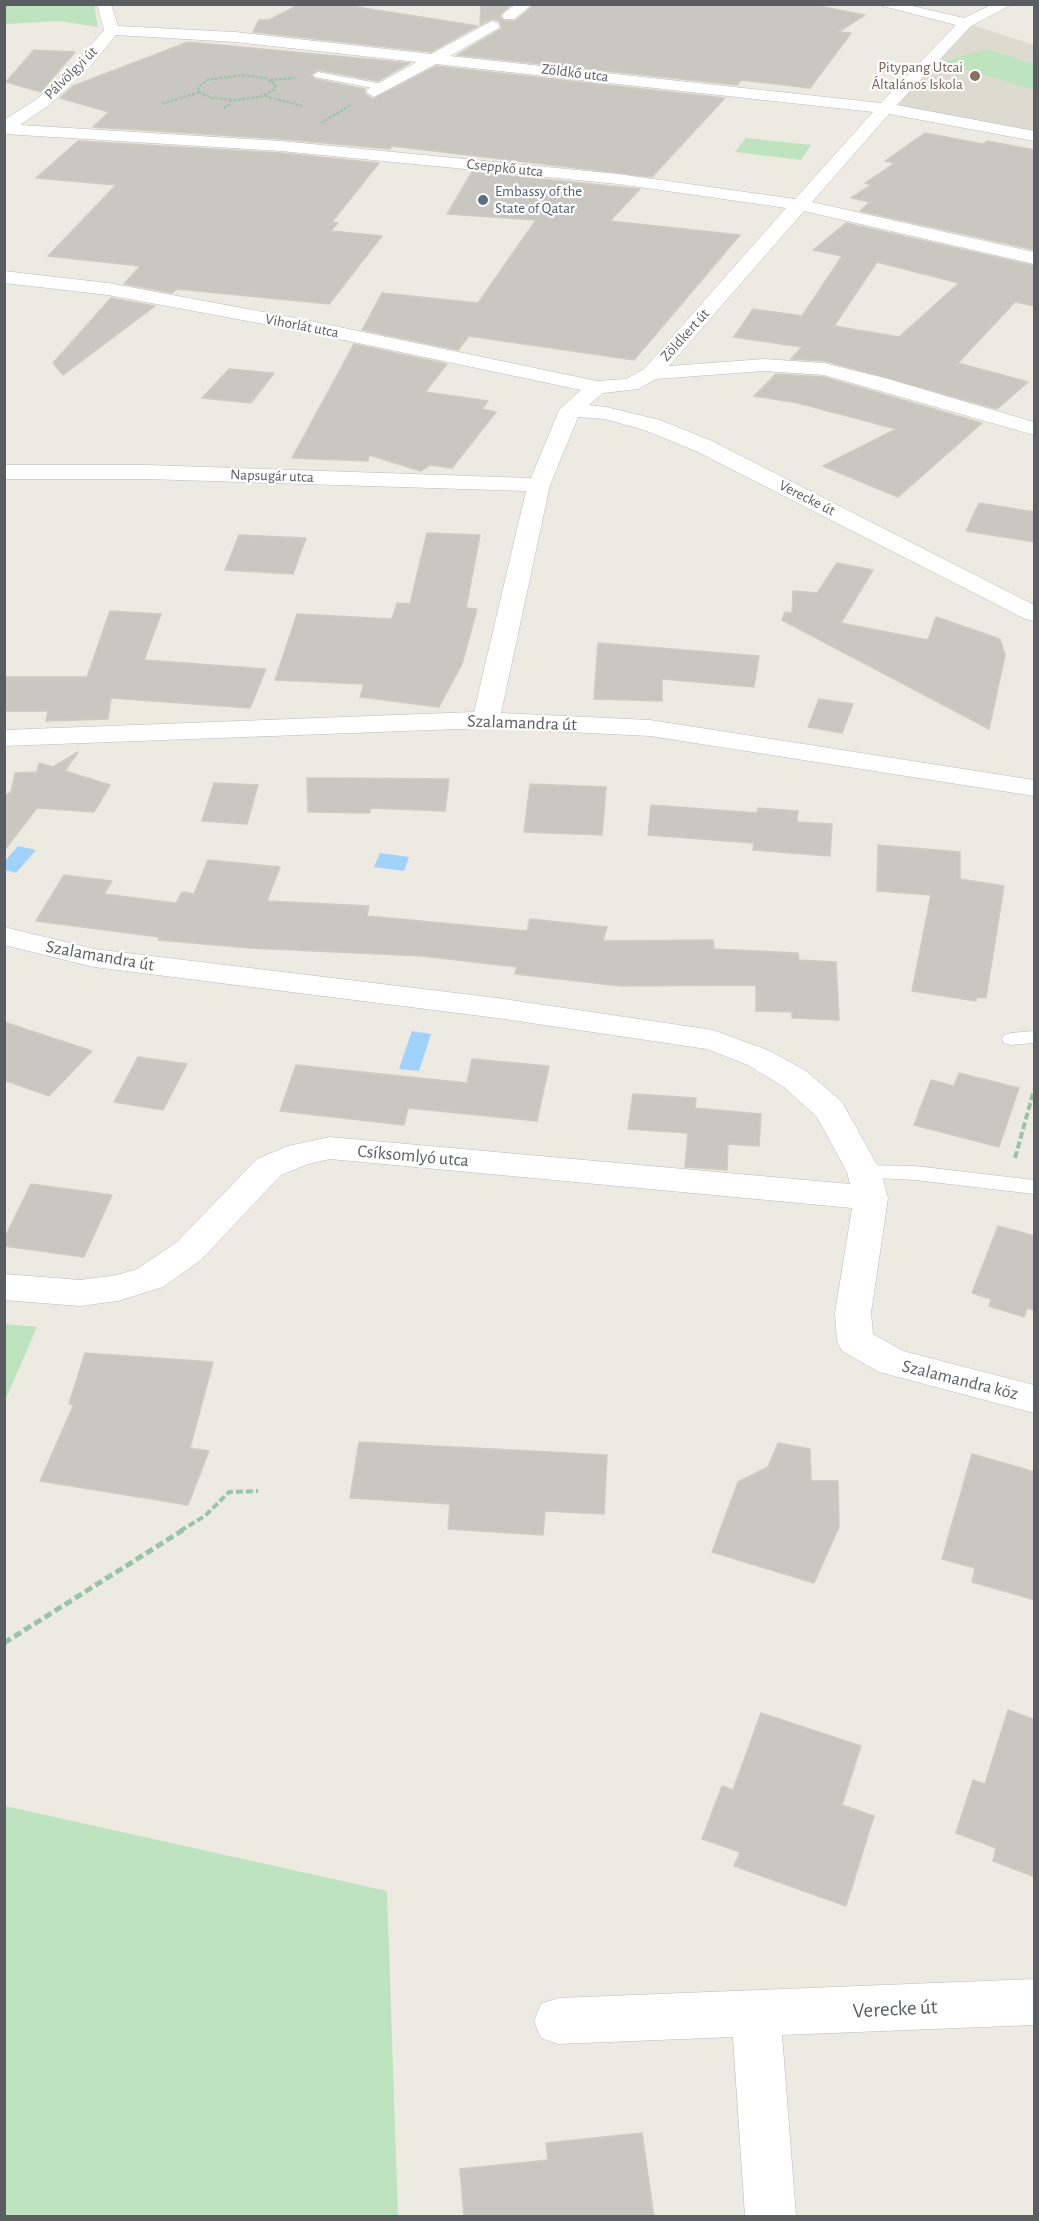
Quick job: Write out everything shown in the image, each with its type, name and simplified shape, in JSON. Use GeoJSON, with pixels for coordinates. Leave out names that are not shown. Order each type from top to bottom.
{"type":"FeatureCollection","features":[{"type":"Feature","properties":{"kind":"street","name":"Pálvölgyi út"},"geometry":{"type":"LineString","coordinates":[[4,128],[43,102],[83,65],[112,30],[104,4]]}},
{"type":"Feature","properties":{"kind":"street"},"geometry":{"type":"LineString","coordinates":[[509,16],[526,4]]}},
{"type":"Feature","properties":{"kind":"street"},"geometry":{"type":"LineString","coordinates":[[882,4],[966,23]]}},
{"type":"Feature","properties":{"kind":"street","name":"Zöldkert út"},"geometry":{"type":"LineString","coordinates":[[597,387],[631,385],[651,373],[885,108],[966,23],[1006,4]]}},
{"type":"Feature","properties":{"kind":"street"},"geometry":{"type":"LineString","coordinates":[[378,89],[492,26]]}},
{"type":"Feature","properties":{"kind":"street","name":"Zöldkő utca"},"geometry":{"type":"LineString","coordinates":[[112,30],[235,37],[885,108],[1035,136]]}},
{"type":"Feature","properties":{"kind":"street","name":"Cseppkő utca"},"geometry":{"type":"LineString","coordinates":[[4,128],[281,146],[618,179],[800,205],[1035,258]]}},
{"type":"Feature","properties":{"kind":"street","name":"Vihorlát utca"},"geometry":{"type":"LineString","coordinates":[[4,276],[108,290],[301,325],[597,387]]}},
{"type":"Feature","properties":{"kind":"street"},"geometry":{"type":"LineString","coordinates":[[651,373],[764,365],[824,369],[878,382],[1035,429]]}},
{"type":"Feature","properties":{"kind":"street"},"geometry":{"type":"LineString","coordinates":[[486,720],[539,485],[570,410],[597,387]]}},
{"type":"Feature","properties":{"kind":"street","name":"Verecke út"},"geometry":{"type":"LineString","coordinates":[[570,410],[606,413],[652,425],[704,446],[1035,615]]}},
{"type":"Feature","properties":{"kind":"street","name":"Napsugár utca"},"geometry":{"type":"LineString","coordinates":[[4,472],[147,472],[539,485]]}},
{"type":"Feature","properties":{"kind":"street"},"geometry":{"type":"LineString","coordinates":[[955,573],[1035,593]]}},
{"type":"Feature","properties":{"kind":"street","name":"Szalamandra út"},"geometry":{"type":"LineString","coordinates":[[4,738],[486,720],[650,728],[1035,788]]}},
{"type":"Feature","properties":{"kind":"street","name":"Szalamandra út"},"geometry":{"type":"LineString","coordinates":[[4,936],[94,958],[497,1008],[713,1040],[759,1058],[803,1086],[830,1110],[867,1185]]}},
{"type":"Feature","properties":{"kind":"street","name":"Csíksomlyó utca"},"geometry":{"type":"LineString","coordinates":[[4,1287],[80,1293],[118,1288],[150,1278],[189,1251],[269,1167],[300,1154],[330,1148],[867,1185]]}},
{"type":"Feature","properties":{"kind":"street","name":"Szalamandra köz"},"geometry":{"type":"LineString","coordinates":[[867,1185],[853,1312],[855,1341],[892,1362],[1035,1399]]}},
{"type":"Feature","properties":{"kind":"street","name":"Verecke út"},"geometry":{"type":"LineString","coordinates":[[558,2022],[1035,2002]]}},
{"type":"Feature","properties":{"kind":"street"},"geometry":{"type":"LineString","coordinates":[[756,2015],[771,2217]]}},
{"type":"Feature","properties":{"kind":"lane"},"geometry":{"type":"LineString","coordinates":[[318,75],[378,89]]}},
{"type":"Feature","properties":{"kind":"lane"},"geometry":{"type":"LineString","coordinates":[[1011,1040],[1035,1037]]}},
{"type":"Feature","properties":{"kind":"lane"},"geometry":{"type":"LineString","coordinates":[[867,1185],[915,1173],[1009,1182],[1035,1187]]}},
{"type":"Feature","properties":{"kind":"path"},"geometry":{"type":"LineString","coordinates":[[162,104],[200,92],[212,98],[230,100],[264,95],[274,90],[276,85],[272,81],[242,75],[207,80],[198,88],[200,92]]}},
{"type":"Feature","properties":{"kind":"path"},"geometry":{"type":"LineString","coordinates":[[264,95],[302,106]]}},
{"type":"Feature","properties":{"kind":"path"},"geometry":{"type":"LineString","coordinates":[[224,108],[230,104],[230,100]]}},
{"type":"Feature","properties":{"kind":"path"},"geometry":{"type":"LineString","coordinates":[[281,146],[359,100]]}},
{"type":"Feature","properties":{"kind":"path"},"geometry":{"type":"LineString","coordinates":[[1009,1182],[1035,1090]]}},
{"type":"Feature","properties":{"kind":"path"},"geometry":{"type":"LineString","coordinates":[[4,1643],[205,1516],[229,1492],[258,1491]]}},
{"type":"Feature","properties":{"kind":"shaded area","name":"Pitypang Utcai Általános Iskola"},"geometry":{"type":"Polygon","coordinates":[[[966,23],[1034,45],[1034,136],[885,108],[966,23]]]}},
{"type":"Feature","properties":{"kind":"green space"},"geometry":{"type":"Polygon","coordinates":[[[94,4],[98,27],[60,21],[5,24],[5,5],[94,4]]]}},
{"type":"Feature","properties":{"kind":"green space"},"geometry":{"type":"Polygon","coordinates":[[[986,49],[1034,64],[1034,90],[942,62],[986,49]]]}},
{"type":"Feature","properties":{"kind":"green space"},"geometry":{"type":"Polygon","coordinates":[[[746,138],[811,145],[801,160],[735,152],[746,138]]]}},
{"type":"Feature","properties":{"kind":"green space"},"geometry":{"type":"Polygon","coordinates":[[[4,1324],[37,1327],[5,1401],[4,1324]]]}},
{"type":"Feature","properties":{"kind":"green space"},"geometry":{"type":"Polygon","coordinates":[[[5,1806],[387,1891],[398,2216],[5,2216],[5,1806]]]}},
{"type":"Feature","properties":{"kind":"water"},"geometry":{"type":"Polygon","coordinates":[[[18,846],[36,850],[16,873],[5,870],[5,861],[18,846]]]}},
{"type":"Feature","properties":{"kind":"water"},"geometry":{"type":"Polygon","coordinates":[[[380,853],[409,857],[404,871],[374,867],[380,853]]]}},
{"type":"Feature","properties":{"kind":"water"},"geometry":{"type":"Polygon","coordinates":[[[412,1031],[431,1034],[419,1071],[399,1069],[412,1031]]]}},
{"type":"Feature","properties":{"kind":"building"},"geometry":{"type":"Polygon","coordinates":[[[300,4],[338,4],[478,26],[431,52],[253,32],[259,20],[269,20],[300,4]]]}},
{"type":"Feature","properties":{"kind":"building"},"geometry":{"type":"Polygon","coordinates":[[[481,4],[512,4],[500,15],[504,21],[515,21],[535,4],[809,4],[865,15],[838,32],[851,33],[810,88],[741,80],[737,85],[457,55],[502,28],[499,21],[493,19],[480,25],[481,4]]]}},
{"type":"Feature","properties":{"kind":"building"},"geometry":{"type":"Polygon","coordinates":[[[188,42],[410,63],[378,81],[318,70],[311,75],[315,79],[365,89],[365,94],[373,99],[436,66],[725,98],[652,177],[392,146],[390,149],[281,139],[93,127],[109,112],[60,98],[73,86],[188,42]]]}},
{"type":"Feature","properties":{"kind":"building"},"geometry":{"type":"Polygon","coordinates":[[[34,50],[75,52],[41,92],[6,82],[34,50]]]}},
{"type":"Feature","properties":{"kind":"building"},"geometry":{"type":"Polygon","coordinates":[[[925,133],[983,144],[987,141],[1035,150],[1035,250],[860,211],[870,202],[851,198],[871,185],[865,183],[895,163],[885,161],[925,133]]]}},
{"type":"Feature","properties":{"kind":"building"},"geometry":{"type":"Polygon","coordinates":[[[78,141],[281,153],[379,163],[332,222],[338,223],[331,231],[382,236],[329,304],[177,289],[172,293],[124,284],[140,266],[48,256],[116,185],[36,178],[78,141]]]}},
{"type":"Feature","properties":{"kind":"building"},"geometry":{"type":"Polygon","coordinates":[[[472,172],[640,189],[610,221],[740,235],[634,360],[469,336],[458,350],[362,330],[382,293],[478,303],[536,220],[447,214],[472,172]]]}},
{"type":"Feature","properties":{"kind":"building"},"geometry":{"type":"Polygon","coordinates":[[[846,223],[1035,266],[1035,306],[1015,302],[958,363],[1028,382],[997,409],[825,361],[791,359],[802,347],[734,337],[753,309],[802,316],[842,256],[813,250],[846,223]],[[877,262],[834,326],[899,337],[959,283],[877,262]]]}},
{"type":"Feature","properties":{"kind":"building"},"geometry":{"type":"Polygon","coordinates":[[[111,298],[155,306],[63,375],[53,363],[111,298]]]}},
{"type":"Feature","properties":{"kind":"building"},"geometry":{"type":"Polygon","coordinates":[[[354,344],[447,364],[425,392],[488,401],[482,409],[496,412],[452,468],[430,465],[421,471],[369,455],[368,461],[292,458],[354,344]]]}},
{"type":"Feature","properties":{"kind":"building"},"geometry":{"type":"Polygon","coordinates":[[[229,369],[274,373],[251,403],[202,398],[229,369]]]}},
{"type":"Feature","properties":{"kind":"building"},"geometry":{"type":"Polygon","coordinates":[[[776,374],[824,377],[982,423],[898,497],[823,466],[896,429],[798,403],[754,396],[776,374]]]}},
{"type":"Feature","properties":{"kind":"building"},"geometry":{"type":"Polygon","coordinates":[[[979,503],[1035,512],[1035,542],[966,531],[979,503]]]}},
{"type":"Feature","properties":{"kind":"building"},"geometry":{"type":"Polygon","coordinates":[[[427,533],[480,535],[466,608],[477,609],[462,664],[439,707],[360,697],[364,684],[275,680],[297,614],[392,619],[397,603],[410,604],[427,533]]]}},
{"type":"Feature","properties":{"kind":"building"},"geometry":{"type":"Polygon","coordinates":[[[239,535],[306,538],[293,574],[225,570],[239,535]]]}},
{"type":"Feature","properties":{"kind":"building"},"geometry":{"type":"Polygon","coordinates":[[[837,563],[873,570],[841,623],[928,640],[936,617],[1000,639],[1005,655],[989,729],[782,620],[785,612],[792,613],[793,591],[817,593],[837,563]]]}},
{"type":"Feature","properties":{"kind":"building"},"geometry":{"type":"Polygon","coordinates":[[[110,611],[161,614],[144,660],[266,669],[250,708],[111,698],[108,719],[46,721],[48,711],[4,711],[4,677],[87,677],[110,611]]]}},
{"type":"Feature","properties":{"kind":"building"},"geometry":{"type":"Polygon","coordinates":[[[598,643],[759,656],[754,687],[662,679],[662,701],[594,699],[598,643]]]}},
{"type":"Feature","properties":{"kind":"building"},"geometry":{"type":"Polygon","coordinates":[[[819,699],[853,704],[842,733],[808,727],[819,699]]]}},
{"type":"Feature","properties":{"kind":"building"},"geometry":{"type":"Polygon","coordinates":[[[78,752],[65,771],[110,785],[94,812],[37,808],[4,851],[4,796],[11,792],[15,773],[37,772],[39,763],[53,767],[78,752]]]}},
{"type":"Feature","properties":{"kind":"building"},"geometry":{"type":"Polygon","coordinates":[[[307,778],[449,779],[445,811],[370,808],[370,813],[308,812],[307,778]]]}},
{"type":"Feature","properties":{"kind":"building"},"geometry":{"type":"Polygon","coordinates":[[[214,783],[258,785],[247,824],[202,821],[214,783]]]}},
{"type":"Feature","properties":{"kind":"building"},"geometry":{"type":"Polygon","coordinates":[[[530,784],[606,787],[602,835],[524,832],[530,784]]]}},
{"type":"Feature","properties":{"kind":"building"},"geometry":{"type":"Polygon","coordinates":[[[651,805],[757,813],[758,808],[798,811],[797,822],[832,824],[830,856],[753,850],[754,843],[648,835],[651,805]]]}},
{"type":"Feature","properties":{"kind":"building"},"geometry":{"type":"Polygon","coordinates":[[[878,845],[960,852],[960,879],[1004,886],[986,998],[977,997],[976,1001],[912,991],[931,895],[877,891],[878,845]]]}},
{"type":"Feature","properties":{"kind":"building"},"geometry":{"type":"Polygon","coordinates":[[[208,860],[280,867],[267,901],[369,906],[367,916],[527,931],[530,919],[607,927],[603,941],[713,940],[714,949],[798,953],[799,960],[836,962],[839,1020],[792,1018],[792,1012],[756,1011],[756,985],[621,986],[515,974],[517,967],[422,956],[250,948],[158,940],[159,937],[36,921],[64,875],[112,881],[104,894],[176,903],[182,892],[194,894],[208,860]]]}},
{"type":"Feature","properties":{"kind":"building"},"geometry":{"type":"Polygon","coordinates":[[[4,1022],[92,1051],[49,1096],[4,1080],[4,1022]]]}},
{"type":"Feature","properties":{"kind":"building"},"geometry":{"type":"Polygon","coordinates":[[[138,1057],[187,1064],[163,1110],[114,1102],[138,1057]]]}},
{"type":"Feature","properties":{"kind":"building"},"geometry":{"type":"Polygon","coordinates":[[[472,1059],[549,1066],[537,1121],[408,1108],[404,1125],[280,1111],[296,1065],[467,1083],[472,1059]]]}},
{"type":"Feature","properties":{"kind":"building"},"geometry":{"type":"Polygon","coordinates":[[[959,1073],[1019,1088],[999,1147],[914,1125],[931,1080],[954,1086],[959,1073]]]}},
{"type":"Feature","properties":{"kind":"building"},"geometry":{"type":"Polygon","coordinates":[[[633,1094],[696,1098],[695,1108],[761,1114],[759,1146],[728,1144],[727,1170],[685,1167],[688,1133],[628,1129],[633,1094]]]}},
{"type":"Feature","properties":{"kind":"building"},"geometry":{"type":"Polygon","coordinates":[[[31,1184],[112,1195],[84,1257],[4,1246],[4,1239],[31,1184]]]}},
{"type":"Feature","properties":{"kind":"building"},"geometry":{"type":"Polygon","coordinates":[[[998,1226],[1035,1236],[1035,1311],[1027,1308],[1024,1317],[989,1306],[991,1299],[972,1293],[998,1226]]]}},
{"type":"Feature","properties":{"kind":"building"},"geometry":{"type":"Polygon","coordinates":[[[85,1353],[213,1362],[190,1448],[209,1451],[188,1505],[40,1481],[74,1404],[69,1404],[85,1353]]]}},
{"type":"Feature","properties":{"kind":"building"},"geometry":{"type":"Polygon","coordinates":[[[359,1442],[607,1455],[604,1514],[545,1511],[543,1535],[448,1529],[450,1504],[350,1498],[359,1442]]]}},
{"type":"Feature","properties":{"kind":"building"},"geometry":{"type":"Polygon","coordinates":[[[778,1443],[810,1449],[811,1481],[838,1481],[839,1527],[814,1583],[712,1552],[738,1482],[768,1467],[778,1443]]]}},
{"type":"Feature","properties":{"kind":"building"},"geometry":{"type":"Polygon","coordinates":[[[972,1454],[1035,1472],[1035,1600],[972,1582],[975,1568],[942,1559],[972,1454]]]}},
{"type":"Feature","properties":{"kind":"building"},"geometry":{"type":"Polygon","coordinates":[[[1008,1710],[1035,1720],[1035,1877],[993,1861],[996,1848],[956,1833],[973,1780],[985,1784],[1008,1710]]]}},
{"type":"Feature","properties":{"kind":"building"},"geometry":{"type":"Polygon","coordinates":[[[761,1713],[861,1746],[842,1805],[874,1816],[846,1906],[734,1866],[740,1852],[702,1839],[722,1786],[733,1790],[761,1713]]]}},
{"type":"Feature","properties":{"kind":"building"},"geometry":{"type":"Polygon","coordinates":[[[642,2133],[654,2217],[464,2217],[460,2169],[548,2160],[546,2143],[642,2133]]]}},
{"type":"Feature","properties":{"kind":"place","name":"Pitypang Utcai Általános Iskola"},"geometry":{"type":"Point","coordinates":[975,76]}},
{"type":"Feature","properties":{"kind":"place","name":"Embassy of the State of Qatar"},"geometry":{"type":"Point","coordinates":[483,200]}}]}
